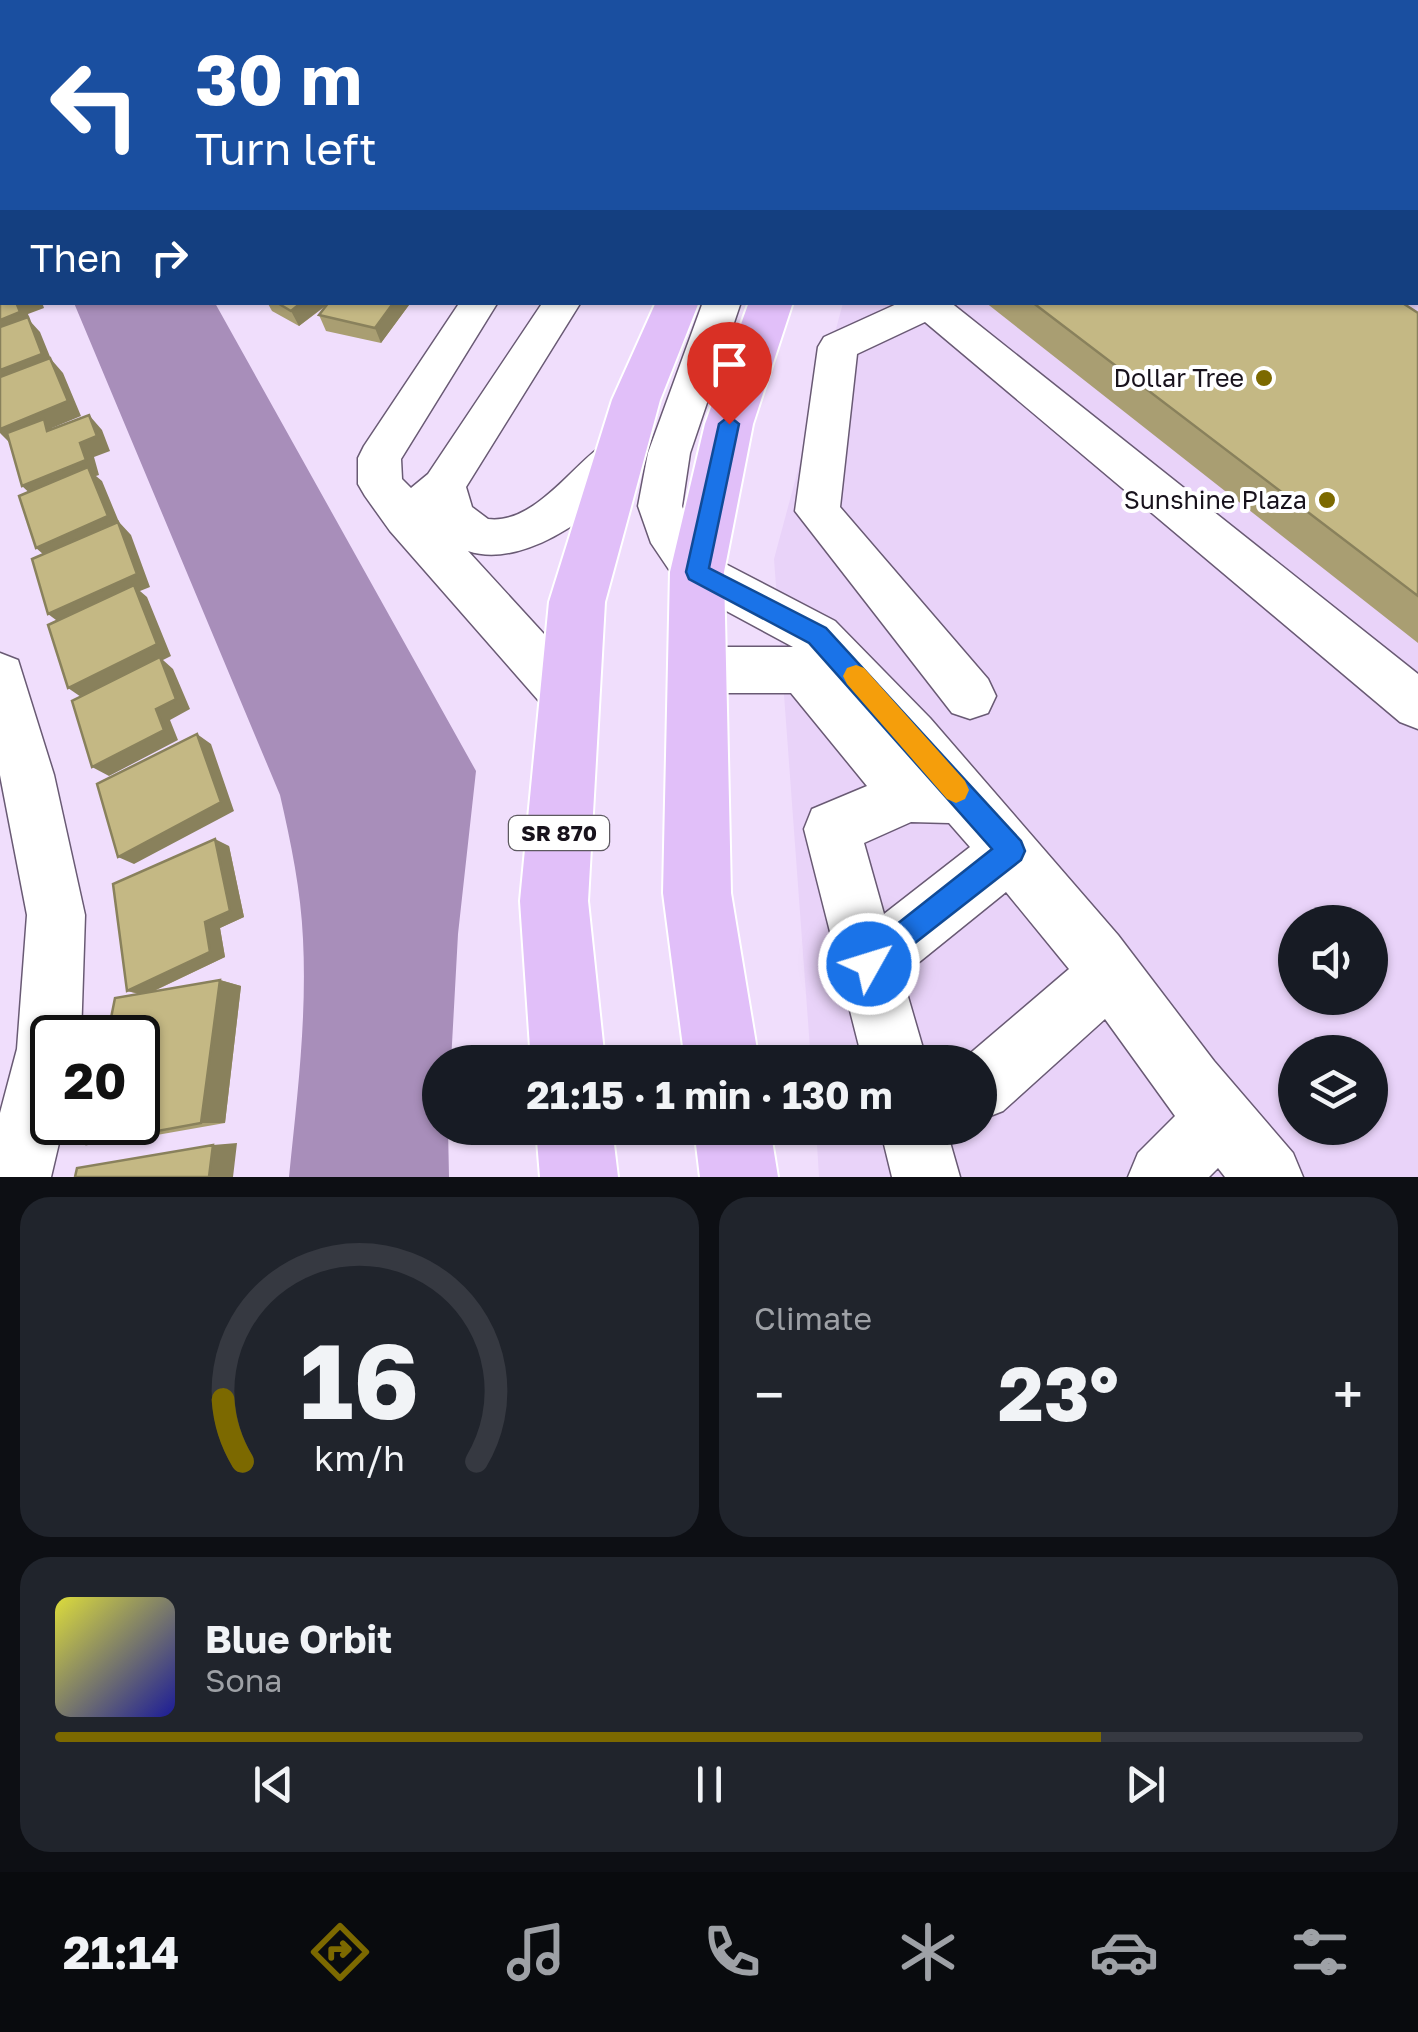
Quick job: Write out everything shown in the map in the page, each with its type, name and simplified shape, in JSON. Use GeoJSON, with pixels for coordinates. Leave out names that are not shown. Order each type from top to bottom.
{"type":"FeatureCollection","features":[{"type":"Feature","properties":{"kind":"highway","name":"SR 870"},"geometry":{"type":"LineString","coordinates":[[567,1045],[554,900],[577,602],[636,400],[677,305]]}},
{"type":"Feature","properties":{"kind":"highway"},"geometry":{"type":"LineString","coordinates":[[719,1045],[697,893],[697,572],[729,424],[770,305]]}},
{"type":"Feature","properties":{"kind":"highway"},"geometry":{"type":"LineString","coordinates":[[575,1145],[578,1177]]}},
{"type":"Feature","properties":{"kind":"highway"},"geometry":{"type":"LineString","coordinates":[[734,1145],[739,1177]]}},
{"type":"Feature","properties":{"kind":"street"},"geometry":{"type":"LineString","coordinates":[[478,305],[379,458],[380,484],[570,700]]}},
{"type":"Feature","properties":{"kind":"street"},"geometry":{"type":"LineString","coordinates":[[406,518],[444,486],[561,305]]}},
{"type":"Feature","properties":{"kind":"street"},"geometry":{"type":"LineString","coordinates":[[721,305],[670,454],[660,506],[667,530],[697,572],[812,631],[911,735],[935,796]]}},
{"type":"Feature","properties":{"kind":"street"},"geometry":{"type":"LineString","coordinates":[[924,305],[838,347],[816,511],[970,696]]}},
{"type":"Feature","properties":{"kind":"street"},"geometry":{"type":"LineString","coordinates":[[927,305],[1418,705]]}},
{"type":"Feature","properties":{"kind":"street"},"geometry":{"type":"LineString","coordinates":[[444,486],[455,520],[473,534],[496,538],[545,524],[620,455]]}},
{"type":"Feature","properties":{"kind":"street"},"geometry":{"type":"LineString","coordinates":[[697,670],[803,670],[935,796],[1011,851],[1269,1177]]}},
{"type":"Feature","properties":{"kind":"street"},"geometry":{"type":"LineString","coordinates":[[0,676],[13,782],[56,915],[48,1049],[17,1177]]}},
{"type":"Feature","properties":{"kind":"street"},"geometry":{"type":"LineString","coordinates":[[890,1045],[832,829],[935,796]]}},
{"type":"Feature","properties":{"kind":"street"},"geometry":{"type":"LineString","coordinates":[[869,964],[1011,851]]}},
{"type":"Feature","properties":{"kind":"street"},"geometry":{"type":"LineString","coordinates":[[997,1073],[1110,973]]}},
{"type":"Feature","properties":{"kind":"street"},"geometry":{"type":"LineString","coordinates":[[1162,1177],[1220,1118]]}},
{"type":"Feature","properties":{"kind":"shaded area"},"geometry":{"type":"Polygon","coordinates":[[[75,305],[216,305],[476,771],[458,934],[452,1045],[422,1045],[422,1145],[448,1145],[449,1177],[289,1177],[304,999],[302,921],[280,795],[75,305]]]}},
{"type":"Feature","properties":{"kind":"shaded area","name":"Sunshine Plaza"},"geometry":{"type":"Polygon","coordinates":[[[842,305],[1418,305],[1418,1177],[819,1177],[817,1145],[997,1145],[997,1045],[810,1045],[774,559],[842,305]]]}},
{"type":"Feature","properties":{"kind":"building"},"geometry":{"type":"Polygon","coordinates":[[[0,305],[17,305],[20,312],[0,320],[0,305]]]}},
{"type":"Feature","properties":{"kind":"building"},"geometry":{"type":"Polygon","coordinates":[[[327,305],[392,305],[375,328],[319,315],[327,305]]]}},
{"type":"Feature","properties":{"kind":"building","name":"Sunshine Plaza"},"geometry":{"type":"Polygon","coordinates":[[[1036,305],[1406,305],[1418,313],[1418,596],[1036,305]]]}},
{"type":"Feature","properties":{"kind":"building"},"geometry":{"type":"Polygon","coordinates":[[[28,317],[42,354],[0,370],[0,327],[28,317]]]}},
{"type":"Feature","properties":{"kind":"building"},"geometry":{"type":"Polygon","coordinates":[[[50,358],[68,401],[0,429],[0,377],[50,358]]]}},
{"type":"Feature","properties":{"kind":"building"},"geometry":{"type":"Polygon","coordinates":[[[89,415],[97,436],[80,443],[86,460],[22,486],[7,433],[44,419],[47,431],[89,415]]]}},
{"type":"Feature","properties":{"kind":"building"},"geometry":{"type":"Polygon","coordinates":[[[88,467],[108,516],[36,548],[19,496],[88,467]]]}},
{"type":"Feature","properties":{"kind":"building"},"geometry":{"type":"Polygon","coordinates":[[[118,522],[137,574],[48,614],[32,559],[118,522]]]}},
{"type":"Feature","properties":{"kind":"building"},"geometry":{"type":"Polygon","coordinates":[[[134,585],[157,644],[68,688],[48,625],[134,585]]]}},
{"type":"Feature","properties":{"kind":"building"},"geometry":{"type":"Polygon","coordinates":[[[160,657],[176,699],[156,709],[164,730],[92,767],[72,701],[160,657]]]}},
{"type":"Feature","properties":{"kind":"building"},"geometry":{"type":"Polygon","coordinates":[[[197,734],[221,802],[118,857],[97,784],[197,734]]]}},
{"type":"Feature","properties":{"kind":"building"},"geometry":{"type":"Polygon","coordinates":[[[215,839],[230,911],[205,922],[210,952],[127,991],[113,884],[215,839]]]}},
{"type":"Feature","properties":{"kind":"building"},"geometry":{"type":"Polygon","coordinates":[[[220,980],[201,1123],[160,1131],[160,1015],[112,1015],[115,998],[220,980]]]}},
{"type":"Feature","properties":{"kind":"building"},"geometry":{"type":"Polygon","coordinates":[[[213,1145],[209,1177],[75,1177],[77,1168],[213,1145]]]}},
{"type":"Feature","properties":{"kind":"slow traffic"},"geometry":{"type":"LineString","coordinates":[[856,676],[956,790]]}},
{"type":"Feature","properties":{"kind":"place","name":"Dollar Tree"},"geometry":{"type":"Point","coordinates":[1264,378]}},
{"type":"Feature","properties":{"kind":"place","name":"Sunshine Plaza"},"geometry":{"type":"Point","coordinates":[1327,500]}},
{"type":"Feature","properties":{"kind":"route"},"geometry":{"type":"LineString","coordinates":[[729,424],[697,572],[818,636],[911,735],[1011,851],[869,964]]}}]}
